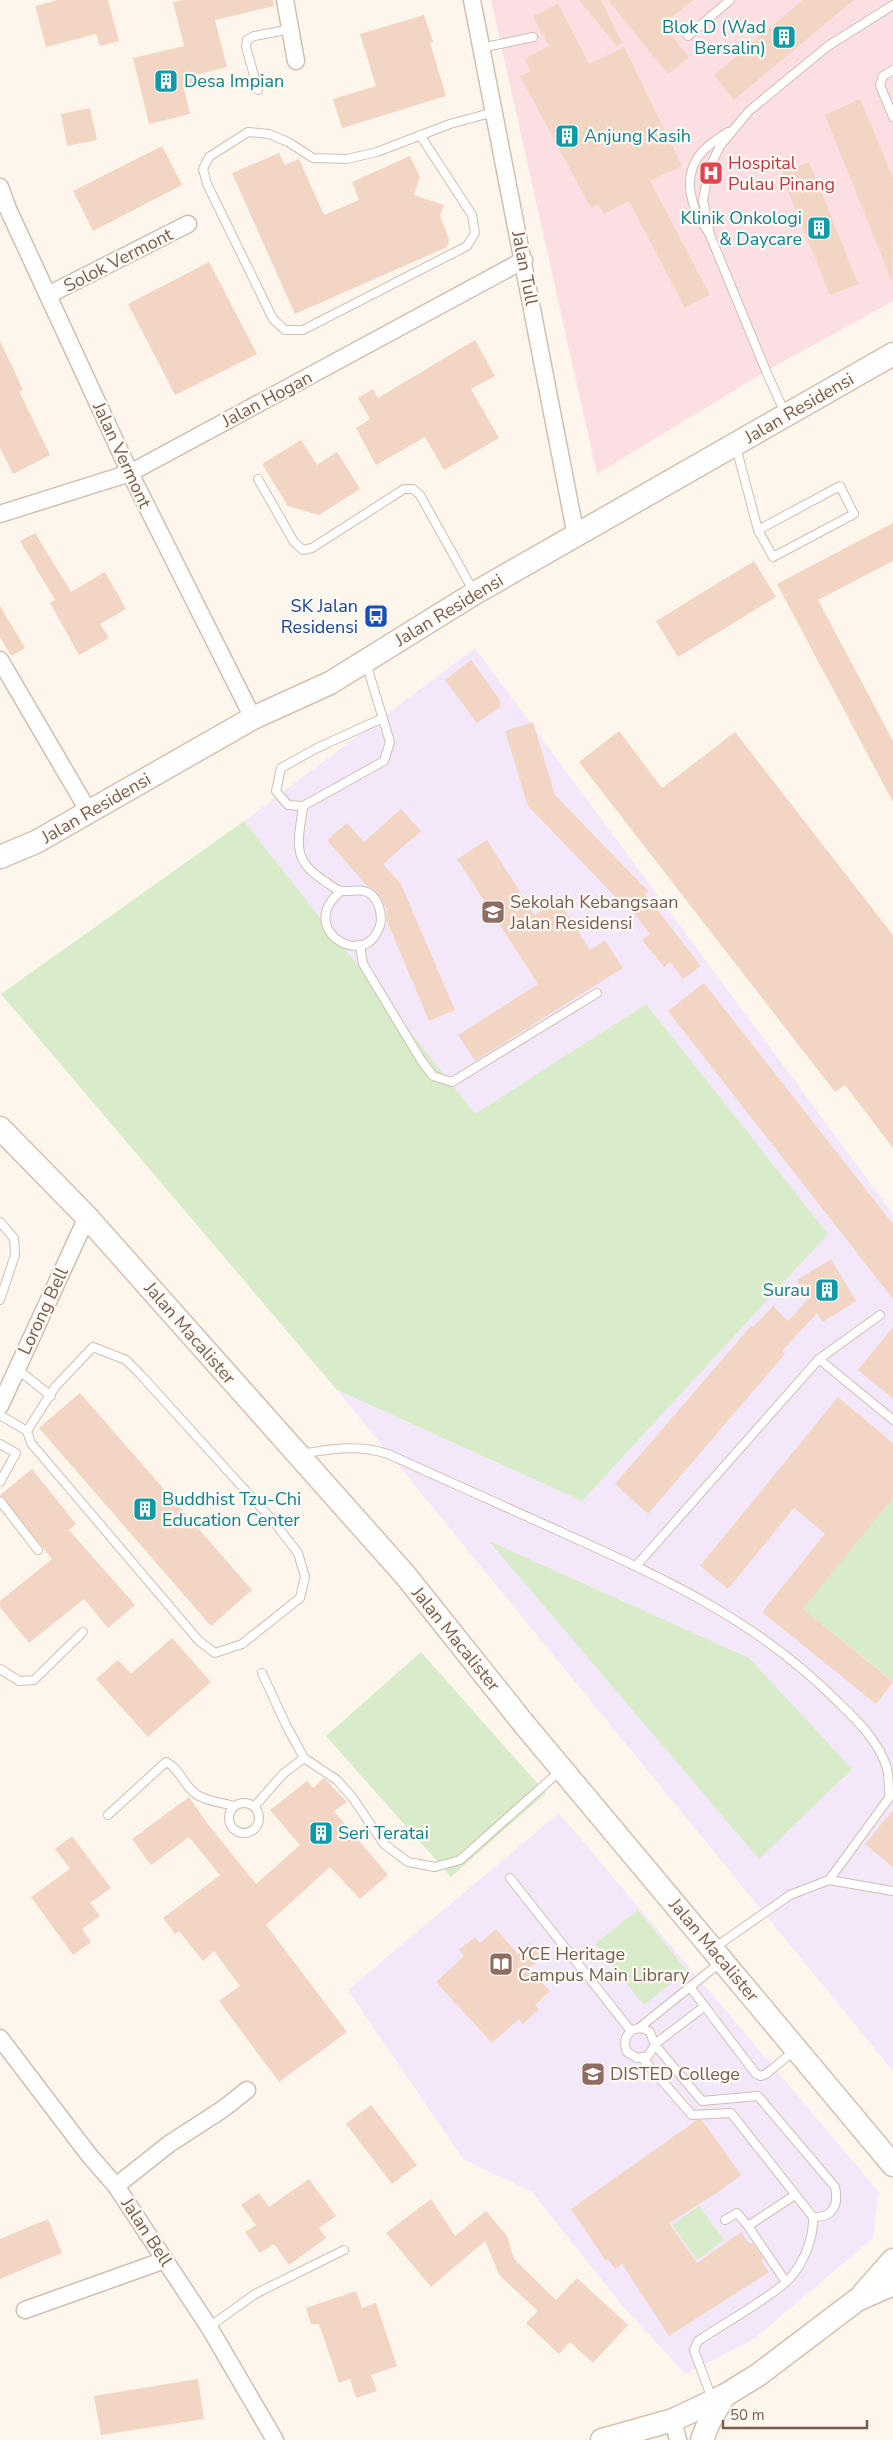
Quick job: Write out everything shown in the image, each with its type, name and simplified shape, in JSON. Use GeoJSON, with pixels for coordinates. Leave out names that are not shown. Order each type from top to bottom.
{"type":"FeatureCollection","features":[{"type":"Feature","properties":{"kind":"main road","name":"Jalan Residensi"},"geometry":{"type":"LineString","coordinates":[[0,857],[36,842],[253,718],[330,683],[475,593],[893,354]]}},
{"type":"Feature","properties":{"kind":"main road"},"geometry":{"type":"LineString","coordinates":[[0,846],[36,842]]}},
{"type":"Feature","properties":{"kind":"main road"},"geometry":{"type":"LineString","coordinates":[[0,862],[36,842]]}},
{"type":"Feature","properties":{"kind":"main road","name":"Jalan Macalister"},"geometry":{"type":"LineString","coordinates":[[0,1128],[87,1217],[406,1576],[562,1770],[893,2165]]}},
{"type":"Feature","properties":{"kind":"main road"},"geometry":{"type":"LineString","coordinates":[[619,2438],[676,2430],[718,2398],[758,2375],[857,2300],[893,2260]]}},
{"type":"Feature","properties":{"kind":"main road"},"geometry":{"type":"LineString","coordinates":[[857,2300],[893,2284]]}},
{"type":"Feature","properties":{"kind":"main road"},"geometry":{"type":"LineString","coordinates":[[702,2440],[718,2398]]}},
{"type":"Feature","properties":{"kind":"street"},"geometry":{"type":"LineString","coordinates":[[285,0],[296,61]]}},
{"type":"Feature","properties":{"kind":"street","name":"Jalan Tull"},"geometry":{"type":"LineString","coordinates":[[472,0],[524,260],[576,536]]}},
{"type":"Feature","properties":{"kind":"street","name":"Jalan Vermont"},"geometry":{"type":"LineString","coordinates":[[0,187],[4,210],[48,295],[130,473],[253,718]]}},
{"type":"Feature","properties":{"kind":"street","name":"Solok Vermont"},"geometry":{"type":"LineString","coordinates":[[48,295],[188,224]]}},
{"type":"Feature","properties":{"kind":"street","name":"Jalan Hogan"},"geometry":{"type":"LineString","coordinates":[[0,514],[130,473],[524,260]]}},
{"type":"Feature","properties":{"kind":"street"},"geometry":{"type":"LineString","coordinates":[[0,660],[89,812]]}},
{"type":"Feature","properties":{"kind":"street","name":"Lorong Bell"},"geometry":{"type":"LineString","coordinates":[[0,1406],[87,1217]]}},
{"type":"Feature","properties":{"kind":"street","name":"Jalan Bell"},"geometry":{"type":"LineString","coordinates":[[0,2038],[89,2154],[116,2186],[208,2327],[274,2440]]}},
{"type":"Feature","properties":{"kind":"street"},"geometry":{"type":"LineString","coordinates":[[116,2186],[169,2144],[223,2109],[247,2090]]}},
{"type":"Feature","properties":{"kind":"street"},"geometry":{"type":"LineString","coordinates":[[25,2310],[165,2260]]}},
{"type":"Feature","properties":{"kind":"lane"},"geometry":{"type":"LineString","coordinates":[[688,36],[730,0]]}},
{"type":"Feature","properties":{"kind":"lane"},"geometry":{"type":"LineString","coordinates":[[786,415],[710,234],[703,200],[709,169],[720,146],[749,112],[828,46],[893,5]]}},
{"type":"Feature","properties":{"kind":"lane"},"geometry":{"type":"LineString","coordinates":[[258,90],[246,47],[247,40],[254,36],[291,30]]}},
{"type":"Feature","properties":{"kind":"lane"},"geometry":{"type":"LineString","coordinates":[[481,48],[533,37]]}},
{"type":"Feature","properties":{"kind":"lane"},"geometry":{"type":"LineString","coordinates":[[893,70],[883,76],[880,85],[893,117]]}},
{"type":"Feature","properties":{"kind":"lane"},"geometry":{"type":"LineString","coordinates":[[420,135],[472,215],[475,232],[467,246],[303,330],[285,330],[273,319],[207,184],[203,169],[209,157],[248,132],[269,134],[288,142],[313,158],[347,159],[377,152],[420,135],[450,124],[494,112]]}},
{"type":"Feature","properties":{"kind":"lane"},"geometry":{"type":"LineString","coordinates":[[710,234],[698,219],[691,203],[690,191],[693,171],[701,153],[734,128]]}},
{"type":"Feature","properties":{"kind":"lane"},"geometry":{"type":"LineString","coordinates":[[735,445],[758,530],[773,558],[854,514],[840,486],[758,530]]}},
{"type":"Feature","properties":{"kind":"lane"},"geometry":{"type":"LineString","coordinates":[[258,479],[294,542],[303,550],[312,548],[404,489],[413,489],[420,494],[475,593]]}},
{"type":"Feature","properties":{"kind":"lane"},"geometry":{"type":"LineString","coordinates":[[365,662],[383,718],[390,742],[384,761],[303,806],[288,805],[276,792],[281,768],[317,748],[383,718]]}},
{"type":"Feature","properties":{"kind":"lane"},"geometry":{"type":"LineString","coordinates":[[303,806],[299,840],[300,860],[308,871],[341,891]]}},
{"type":"Feature","properties":{"kind":"lane"},"geometry":{"type":"LineString","coordinates":[[357,889],[372,895],[381,908],[381,924],[374,938],[360,945],[346,945],[334,938],[326,926],[325,913],[331,900],[341,891],[357,889]]}},
{"type":"Feature","properties":{"kind":"lane"},"geometry":{"type":"LineString","coordinates":[[360,945],[363,964],[379,994],[427,1068],[433,1076],[452,1082],[597,993]]}},
{"type":"Feature","properties":{"kind":"lane"},"geometry":{"type":"LineString","coordinates":[[0,1222],[14,1238],[15,1255],[0,1300]]}},
{"type":"Feature","properties":{"kind":"lane"},"geometry":{"type":"LineString","coordinates":[[636,1566],[819,1359],[880,1315]]}},
{"type":"Feature","properties":{"kind":"lane"},"geometry":{"type":"LineString","coordinates":[[0,1415],[27,1431],[30,1443],[42,1458],[199,1642],[215,1652],[242,1644],[300,1598],[305,1577],[298,1553],[274,1522],[126,1360],[93,1347],[55,1387],[27,1431]]}},
{"type":"Feature","properties":{"kind":"lane"},"geometry":{"type":"LineString","coordinates":[[819,1359],[893,1420]]}},
{"type":"Feature","properties":{"kind":"lane"},"geometry":{"type":"LineString","coordinates":[[17,1369],[51,1396]]}},
{"type":"Feature","properties":{"kind":"lane"},"geometry":{"type":"LineString","coordinates":[[0,1444],[16,1453],[0,1482]]}},
{"type":"Feature","properties":{"kind":"lane"},"geometry":{"type":"LineString","coordinates":[[297,1454],[344,1447],[373,1449],[388,1454],[636,1566],[700,1598],[758,1634],[821,1684],[858,1721],[877,1748],[887,1769],[889,1798],[830,1880]]}},
{"type":"Feature","properties":{"kind":"lane"},"geometry":{"type":"LineString","coordinates":[[0,1501],[38,1550]]}},
{"type":"Feature","properties":{"kind":"lane"},"geometry":{"type":"LineString","coordinates":[[0,1669],[19,1681],[34,1680],[82,1632]]}},
{"type":"Feature","properties":{"kind":"lane"},"geometry":{"type":"LineString","coordinates":[[262,1673],[286,1725],[304,1758],[337,1780],[384,1844],[408,1862],[435,1867],[460,1860],[562,1770]]}},
{"type":"Feature","properties":{"kind":"lane"},"geometry":{"type":"LineString","coordinates":[[254,1807],[284,1774],[304,1758]]}},
{"type":"Feature","properties":{"kind":"lane"},"geometry":{"type":"LineString","coordinates":[[108,1815],[166,1762],[175,1766],[189,1787],[199,1796],[233,1806],[242,1803],[254,1807],[259,1816],[253,1830],[243,1833],[234,1829],[228,1821],[228,1815],[233,1806]]}},
{"type":"Feature","properties":{"kind":"lane"},"geometry":{"type":"LineString","coordinates":[[510,1878],[630,2031]]}},
{"type":"Feature","properties":{"kind":"lane"},"geometry":{"type":"LineString","coordinates":[[704,2006],[655,2044],[652,2053],[642,2058],[635,2058],[627,2052],[625,2043],[630,2031],[639,2028],[690,1987],[717,1955],[790,1895],[830,1880],[893,1891]]}},
{"type":"Feature","properties":{"kind":"lane"},"geometry":{"type":"LineString","coordinates":[[690,1987],[756,2074],[761,2076],[766,2074],[797,2049]]}},
{"type":"Feature","properties":{"kind":"lane"},"geometry":{"type":"LineString","coordinates":[[639,2028],[650,2032],[655,2044],[702,2100],[758,2096],[835,2188],[838,2199],[832,2212],[821,2218],[813,2217]]}},
{"type":"Feature","properties":{"kind":"lane"},"geometry":{"type":"LineString","coordinates":[[642,2058],[692,2115],[731,2113],[813,2217],[813,2230],[806,2252],[786,2282],[698,2341],[694,2350],[718,2398]]}},
{"type":"Feature","properties":{"kind":"lane"},"geometry":{"type":"LineString","coordinates":[[748,2226],[795,2195]]}},
{"type":"Feature","properties":{"kind":"lane"},"geometry":{"type":"LineString","coordinates":[[725,2220],[737,2213],[786,2282]]}},
{"type":"Feature","properties":{"kind":"lane"},"geometry":{"type":"LineString","coordinates":[[208,2327],[255,2294],[344,2250]]}},
{"type":"Feature","properties":{"kind":"shaded area","name":"Hospital Pulau Pinang"},"geometry":{"type":"Polygon","coordinates":[[[491,0],[893,0],[893,301],[766,371],[597,474],[491,0]]]}},
{"type":"Feature","properties":{"kind":"shaded area"},"geometry":{"type":"Polygon","coordinates":[[[475,648],[893,1214],[893,2071],[337,1390],[582,1501],[646,1004],[475,1115],[244,821],[475,648]]]}},
{"type":"Feature","properties":{"kind":"shaded area","name":"DISTED College"},"geometry":{"type":"Polygon","coordinates":[[[559,1813],[879,2192],[873,2238],[754,2339],[685,2374],[622,2305],[532,2192],[463,2159],[348,1990],[559,1813]]]}},
{"type":"Feature","properties":{"kind":"green space"},"geometry":{"type":"Polygon","coordinates":[[[244,821],[475,1114],[646,1004],[828,1234],[582,1501],[337,1390],[1,994],[244,821]]]}},
{"type":"Feature","properties":{"kind":"green space"},"geometry":{"type":"Polygon","coordinates":[[[893,1498],[893,1681],[803,1609],[893,1498]]]}},
{"type":"Feature","properties":{"kind":"green space"},"geometry":{"type":"Polygon","coordinates":[[[489,1541],[749,1658],[852,1769],[759,1859],[489,1541]]]}},
{"type":"Feature","properties":{"kind":"green space"},"geometry":{"type":"Polygon","coordinates":[[[421,1652],[546,1793],[451,1877],[326,1736],[421,1652]]]}},
{"type":"Feature","properties":{"kind":"green space"},"geometry":{"type":"Polygon","coordinates":[[[638,1910],[687,1971],[644,2005],[595,1944],[638,1910]]]}},
{"type":"Feature","properties":{"kind":"green space"},"geometry":{"type":"Polygon","coordinates":[[[699,2206],[724,2240],[697,2260],[672,2225],[699,2206]]]}},
{"type":"Feature","properties":{"kind":"building"},"geometry":{"type":"Polygon","coordinates":[[[58,0],[108,0],[119,41],[100,46],[96,34],[46,47],[35,6],[58,0]]]}},
{"type":"Feature","properties":{"kind":"building","name":"Desa Impian"},"geometry":{"type":"Polygon","coordinates":[[[183,0],[273,0],[274,6],[215,20],[227,67],[192,76],[195,87],[184,89],[190,114],[149,124],[133,58],[184,46],[173,2],[183,0]]]}},
{"type":"Feature","properties":{"kind":"building"},"geometry":{"type":"Polygon","coordinates":[[[579,0],[601,0],[622,43],[617,46],[579,0]]]}},
{"type":"Feature","properties":{"kind":"building"},"geometry":{"type":"Polygon","coordinates":[[[608,0],[693,0],[662,25],[689,57],[668,74],[608,0]]]}},
{"type":"Feature","properties":{"kind":"building","name":"Blok D (Wad Bersalin)"},"geometry":{"type":"Polygon","coordinates":[[[803,0],[854,0],[734,100],[714,75],[803,0]]]}},
{"type":"Feature","properties":{"kind":"building"},"geometry":{"type":"Polygon","coordinates":[[[558,4],[589,64],[624,47],[682,166],[650,181],[710,295],[685,308],[629,201],[604,214],[598,204],[591,208],[520,76],[531,71],[525,59],[549,46],[533,16],[558,4]]]}},
{"type":"Feature","properties":{"kind":"building"},"geometry":{"type":"Polygon","coordinates":[[[424,15],[433,42],[430,43],[446,96],[342,128],[333,99],[376,86],[360,34],[424,15]]]}},
{"type":"Feature","properties":{"kind":"building"},"geometry":{"type":"Polygon","coordinates":[[[860,99],[893,178],[892,282],[825,115],[860,99]]]}},
{"type":"Feature","properties":{"kind":"building"},"geometry":{"type":"Polygon","coordinates":[[[90,108],[97,140],[67,146],[61,114],[90,108]]]}},
{"type":"Feature","properties":{"kind":"building"},"geometry":{"type":"Polygon","coordinates":[[[162,146],[182,185],[93,231],[73,191],[162,146]]]}},
{"type":"Feature","properties":{"kind":"building"},"geometry":{"type":"Polygon","coordinates":[[[279,153],[285,165],[299,159],[324,215],[359,200],[352,182],[410,156],[420,177],[414,195],[444,205],[440,216],[449,239],[447,247],[295,314],[232,173],[279,153]]]}},
{"type":"Feature","properties":{"kind":"building","name":"Klinik Onkologi & Daycare"},"geometry":{"type":"Polygon","coordinates":[[[809,162],[858,284],[830,295],[781,173],[809,162]]]}},
{"type":"Feature","properties":{"kind":"building"},"geometry":{"type":"Polygon","coordinates":[[[209,262],[257,354],[175,395],[128,304],[209,262]]]}},
{"type":"Feature","properties":{"kind":"building"},"geometry":{"type":"Polygon","coordinates":[[[475,340],[495,376],[471,389],[499,438],[444,470],[425,437],[376,465],[356,428],[370,419],[358,398],[373,389],[378,398],[475,340]]]}},
{"type":"Feature","properties":{"kind":"building"},"geometry":{"type":"Polygon","coordinates":[[[0,341],[23,390],[19,391],[50,455],[13,474],[0,448],[0,341]]]}},
{"type":"Feature","properties":{"kind":"building"},"geometry":{"type":"Polygon","coordinates":[[[301,440],[317,465],[337,452],[360,489],[319,515],[288,506],[262,464],[301,440]]]}},
{"type":"Feature","properties":{"kind":"building"},"geometry":{"type":"Polygon","coordinates":[[[893,523],[893,561],[818,600],[893,741],[893,802],[777,584],[893,523]]]}},
{"type":"Feature","properties":{"kind":"building"},"geometry":{"type":"Polygon","coordinates":[[[35,533],[71,592],[105,572],[126,609],[100,624],[109,638],[79,655],[50,603],[55,600],[20,541],[35,533]]]}},
{"type":"Feature","properties":{"kind":"building"},"geometry":{"type":"Polygon","coordinates":[[[754,561],[776,597],[678,657],[656,621],[754,561]]]}},
{"type":"Feature","properties":{"kind":"building"},"geometry":{"type":"Polygon","coordinates":[[[0,606],[25,648],[11,656],[0,637],[0,606]]]}},
{"type":"Feature","properties":{"kind":"building"},"geometry":{"type":"Polygon","coordinates":[[[471,660],[500,700],[500,707],[477,723],[445,680],[471,660]]]}},
{"type":"Feature","properties":{"kind":"building"},"geometry":{"type":"Polygon","coordinates":[[[533,722],[555,795],[648,891],[645,894],[701,966],[683,979],[670,962],[664,967],[642,940],[650,934],[630,908],[628,910],[528,806],[505,731],[533,722]]]}},
{"type":"Feature","properties":{"kind":"building"},"geometry":{"type":"Polygon","coordinates":[[[619,731],[662,788],[735,732],[893,935],[893,1148],[845,1085],[835,1092],[579,762],[619,731]]]}},
{"type":"Feature","properties":{"kind":"building"},"geometry":{"type":"Polygon","coordinates":[[[401,809],[421,831],[383,864],[401,884],[455,1010],[429,1021],[387,921],[386,908],[381,898],[375,890],[367,886],[327,840],[347,823],[364,842],[401,809]]]}},
{"type":"Feature","properties":{"kind":"building"},"geometry":{"type":"Polygon","coordinates":[[[487,840],[535,915],[558,900],[590,950],[605,941],[623,968],[475,1061],[458,1035],[538,984],[457,859],[487,840]]]}},
{"type":"Feature","properties":{"kind":"building"},"geometry":{"type":"Polygon","coordinates":[[[704,983],[893,1224],[893,1299],[668,1011],[704,983]]]}},
{"type":"Feature","properties":{"kind":"building"},"geometry":{"type":"Polygon","coordinates":[[[831,1259],[856,1301],[823,1322],[817,1313],[782,1351],[785,1354],[648,1514],[615,1484],[751,1326],[753,1327],[773,1306],[788,1321],[808,1299],[797,1280],[831,1259]]]}},
{"type":"Feature","properties":{"kind":"building"},"geometry":{"type":"Polygon","coordinates":[[[893,1327],[893,1399],[858,1370],[893,1327]]]}},
{"type":"Feature","properties":{"kind":"building","name":"Buddhist Tzu-Chi Education Center"},"geometry":{"type":"Polygon","coordinates":[[[80,1393],[252,1590],[211,1626],[39,1428],[80,1393]]]}},
{"type":"Feature","properties":{"kind":"building"},"geometry":{"type":"Polygon","coordinates":[[[838,1397],[893,1443],[893,1498],[803,1609],[893,1682],[876,1704],[762,1612],[825,1534],[794,1508],[728,1589],[700,1566],[838,1397]]]}},
{"type":"Feature","properties":{"kind":"building"},"geometry":{"type":"Polygon","coordinates":[[[32,1469],[76,1524],[69,1530],[135,1605],[108,1628],[84,1599],[29,1643],[0,1607],[0,1601],[52,1559],[0,1495],[32,1469]]]}},
{"type":"Feature","properties":{"kind":"building"},"geometry":{"type":"Polygon","coordinates":[[[172,1638],[211,1682],[148,1737],[96,1679],[118,1660],[131,1674],[172,1638]]]}},
{"type":"Feature","properties":{"kind":"building"},"geometry":{"type":"Polygon","coordinates":[[[324,1778],[347,1802],[334,1811],[388,1875],[360,1899],[330,1867],[266,1925],[347,2032],[279,2082],[219,2001],[240,1986],[214,1951],[203,1961],[179,1931],[175,1934],[163,1918],[220,1875],[189,1837],[151,1865],[132,1839],[189,1797],[207,1823],[256,1884],[300,1845],[270,1810],[307,1781],[313,1788],[324,1778]]]}},
{"type":"Feature","properties":{"kind":"building"},"geometry":{"type":"Polygon","coordinates":[[[893,1810],[893,1867],[865,1844],[893,1810]]]}},
{"type":"Feature","properties":{"kind":"building"},"geometry":{"type":"Polygon","coordinates":[[[72,1836],[111,1888],[90,1903],[100,1916],[82,1929],[91,1942],[73,1955],[31,1897],[70,1869],[55,1849],[72,1836]]]}},
{"type":"Feature","properties":{"kind":"building"},"geometry":{"type":"Polygon","coordinates":[[[496,1929],[518,1954],[529,1943],[542,1957],[529,1969],[550,1991],[535,2005],[539,2009],[523,2024],[519,2019],[492,2043],[436,1982],[464,1956],[459,1950],[475,1937],[480,1943],[496,1929]]]}},
{"type":"Feature","properties":{"kind":"building"},"geometry":{"type":"Polygon","coordinates":[[[371,2105],[417,2165],[392,2184],[346,2124],[371,2105]]]}},
{"type":"Feature","properties":{"kind":"building"},"geometry":{"type":"Polygon","coordinates":[[[697,2120],[702,2120],[741,2175],[717,2193],[669,2223],[697,2263],[741,2232],[750,2244],[752,2242],[764,2259],[761,2261],[769,2272],[669,2336],[622,2264],[615,2269],[608,2259],[606,2261],[571,2209],[697,2120]]]}},
{"type":"Feature","properties":{"kind":"building"},"geometry":{"type":"Polygon","coordinates":[[[309,2179],[336,2216],[319,2228],[326,2238],[289,2265],[274,2244],[260,2253],[245,2232],[256,2225],[241,2205],[259,2193],[269,2207],[309,2179]]]}},
{"type":"Feature","properties":{"kind":"building"},"geometry":{"type":"Polygon","coordinates":[[[431,2199],[455,2236],[486,2211],[507,2236],[514,2259],[556,2300],[577,2278],[628,2325],[593,2363],[570,2342],[559,2354],[526,2323],[538,2311],[500,2276],[485,2241],[431,2287],[386,2233],[431,2199]]]}},
{"type":"Feature","properties":{"kind":"building"},"geometry":{"type":"Polygon","coordinates":[[[48,2219],[62,2253],[0,2279],[0,2239],[48,2219]]]}},
{"type":"Feature","properties":{"kind":"building"},"geometry":{"type":"Polygon","coordinates":[[[356,2291],[362,2308],[376,2303],[397,2366],[371,2375],[377,2391],[356,2398],[350,2379],[339,2383],[319,2324],[311,2324],[306,2308],[356,2291]]]}},
{"type":"Feature","properties":{"kind":"building"},"geometry":{"type":"Polygon","coordinates":[[[198,2379],[204,2419],[101,2435],[94,2396],[198,2379]]]}},
{"type":"Feature","properties":{"kind":"place","name":"Blok D (Wad Bersalin)"},"geometry":{"type":"Point","coordinates":[784,37]}},
{"type":"Feature","properties":{"kind":"place","name":"Desa Impian"},"geometry":{"type":"Point","coordinates":[166,81]}},
{"type":"Feature","properties":{"kind":"place","name":"Anjung Kasih"},"geometry":{"type":"Point","coordinates":[567,136]}},
{"type":"Feature","properties":{"kind":"place","name":"Hospital Pulau Pinang"},"geometry":{"type":"Point","coordinates":[711,173]}},
{"type":"Feature","properties":{"kind":"place","name":"Klinik Onkologi & Daycare"},"geometry":{"type":"Point","coordinates":[819,228]}},
{"type":"Feature","properties":{"kind":"place","name":"SK Jalan Residensi"},"geometry":{"type":"Point","coordinates":[376,616]}},
{"type":"Feature","properties":{"kind":"place","name":"Sekolah Kebangsaan Jalan Residensi"},"geometry":{"type":"Point","coordinates":[493,912]}},
{"type":"Feature","properties":{"kind":"place","name":"Surau"},"geometry":{"type":"Point","coordinates":[827,1290]}},
{"type":"Feature","properties":{"kind":"place","name":"Buddhist Tzu-Chi Education Center"},"geometry":{"type":"Point","coordinates":[145,1509]}},
{"type":"Feature","properties":{"kind":"place","name":"Seri Teratai"},"geometry":{"type":"Point","coordinates":[321,1833]}},
{"type":"Feature","properties":{"kind":"place","name":"YCE Heritage Campus Main Library"},"geometry":{"type":"Point","coordinates":[501,1964]}},
{"type":"Feature","properties":{"kind":"place","name":"DISTED College"},"geometry":{"type":"Point","coordinates":[593,2074]}}]}
